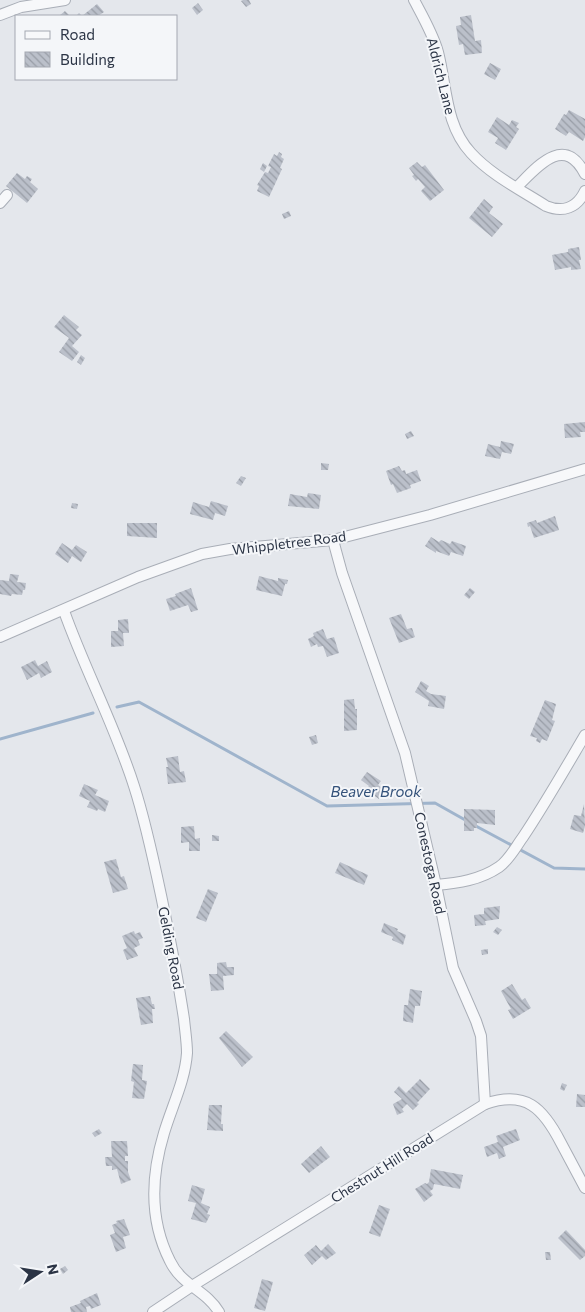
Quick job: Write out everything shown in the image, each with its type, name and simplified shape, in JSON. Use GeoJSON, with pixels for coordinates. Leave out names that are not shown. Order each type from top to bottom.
{"type":"FeatureCollection","features":[{"type":"Feature","properties":{"kind":"street"},"geometry":{"type":"LineString","coordinates":[[0,15],[21,7],[65,0]]}},
{"type":"Feature","properties":{"kind":"street","name":"Aldrich Lane"},"geometry":{"type":"LineString","coordinates":[[414,0],[436,44],[450,114],[458,135],[478,161],[546,206],[554,209],[563,210],[572,207],[580,201],[585,192]]}},
{"type":"Feature","properties":{"kind":"street"},"geometry":{"type":"LineString","coordinates":[[517,187],[541,162],[556,155],[574,159],[581,166],[585,174]]}},
{"type":"Feature","properties":{"kind":"street","name":"Whippletree Road"},"geometry":{"type":"LineString","coordinates":[[0,637],[138,577],[202,554],[332,540],[430,515],[585,469]]}},
{"type":"Feature","properties":{"kind":"street","name":"Conestoga Road"},"geometry":{"type":"LineString","coordinates":[[332,540],[405,753],[453,968],[476,1021],[480,1036],[485,1104]]}},
{"type":"Feature","properties":{"kind":"street","name":"Gelding Road"},"geometry":{"type":"LineString","coordinates":[[64,610],[78,651],[134,786],[150,843],[172,948],[184,1019],[186,1055],[180,1088],[158,1154],[154,1176],[156,1220],[170,1262],[180,1278],[205,1294],[219,1312]]}},
{"type":"Feature","properties":{"kind":"street"},"geometry":{"type":"LineString","coordinates":[[436,885],[475,879],[499,867],[508,859],[533,822],[585,735]]}},
{"type":"Feature","properties":{"kind":"street","name":"Chestnut Hill Road"},"geometry":{"type":"LineString","coordinates":[[153,1312],[494,1100],[522,1100],[539,1109],[553,1127],[585,1188]]}},
{"type":"Feature","properties":{"kind":"street"},"geometry":{"type":"LineString","coordinates":[[575,1170],[585,1164]]}},
{"type":"Feature","properties":{"kind":"building"},"geometry":{"type":"Polygon","coordinates":[[[249,0],[251,4],[246,7],[241,1],[249,0]]]}},
{"type":"Feature","properties":{"kind":"building"},"geometry":{"type":"Polygon","coordinates":[[[198,3],[203,10],[197,15],[192,8],[198,3]]]}},
{"type":"Feature","properties":{"kind":"building"},"geometry":{"type":"Polygon","coordinates":[[[97,4],[104,12],[100,15],[83,15],[97,4]]]}},
{"type":"Feature","properties":{"kind":"building"},"geometry":{"type":"Polygon","coordinates":[[[65,11],[69,15],[60,15],[65,11]]]}},
{"type":"Feature","properties":{"kind":"building"},"geometry":{"type":"Polygon","coordinates":[[[471,15],[475,41],[481,40],[482,53],[465,55],[463,44],[459,45],[456,26],[461,25],[460,17],[471,15]]]}},
{"type":"Feature","properties":{"kind":"building"},"geometry":{"type":"Polygon","coordinates":[[[490,63],[501,69],[495,80],[484,74],[490,63]]]}},
{"type":"Feature","properties":{"kind":"building"},"geometry":{"type":"Polygon","coordinates":[[[569,110],[585,119],[585,137],[583,141],[569,132],[566,136],[555,129],[564,114],[566,115],[569,110]]]}},
{"type":"Feature","properties":{"kind":"building"},"geometry":{"type":"Polygon","coordinates":[[[497,117],[509,125],[512,120],[519,123],[516,127],[519,129],[506,150],[495,143],[498,138],[488,132],[497,117]]]}},
{"type":"Feature","properties":{"kind":"building"},"geometry":{"type":"Polygon","coordinates":[[[279,152],[284,159],[280,168],[282,169],[269,197],[257,191],[259,186],[257,185],[265,172],[268,173],[271,167],[268,166],[274,154],[277,156],[279,152]]]}},
{"type":"Feature","properties":{"kind":"building"},"geometry":{"type":"Polygon","coordinates":[[[417,162],[422,167],[425,165],[444,190],[430,201],[421,191],[425,187],[418,179],[416,181],[409,168],[417,162]]]}},
{"type":"Feature","properties":{"kind":"building"},"geometry":{"type":"Polygon","coordinates":[[[263,163],[267,166],[264,172],[260,169],[263,163]]]}},
{"type":"Feature","properties":{"kind":"building"},"geometry":{"type":"Polygon","coordinates":[[[17,173],[25,179],[27,176],[32,179],[30,182],[38,189],[27,203],[6,186],[17,173]]]}},
{"type":"Feature","properties":{"kind":"building"},"geometry":{"type":"Polygon","coordinates":[[[484,199],[493,207],[489,213],[503,224],[492,237],[469,218],[484,199]]]}},
{"type":"Feature","properties":{"kind":"building"},"geometry":{"type":"Polygon","coordinates":[[[289,211],[291,216],[284,219],[282,214],[289,211]]]}},
{"type":"Feature","properties":{"kind":"building"},"geometry":{"type":"Polygon","coordinates":[[[579,247],[581,269],[571,270],[571,267],[555,270],[552,255],[568,252],[568,249],[579,247]]]}},
{"type":"Feature","properties":{"kind":"building"},"geometry":{"type":"Polygon","coordinates":[[[64,315],[79,327],[76,330],[82,335],[72,346],[79,352],[72,361],[59,352],[69,338],[54,327],[64,315]]]}},
{"type":"Feature","properties":{"kind":"building"},"geometry":{"type":"Polygon","coordinates":[[[81,355],[85,358],[81,365],[77,362],[81,355]]]}},
{"type":"Feature","properties":{"kind":"building"},"geometry":{"type":"Polygon","coordinates":[[[585,422],[585,432],[580,432],[581,437],[565,438],[564,424],[585,422]]]}},
{"type":"Feature","properties":{"kind":"building"},"geometry":{"type":"Polygon","coordinates":[[[411,431],[414,436],[407,439],[405,434],[411,431]]]}},
{"type":"Feature","properties":{"kind":"building"},"geometry":{"type":"Polygon","coordinates":[[[501,441],[514,444],[511,454],[502,452],[500,459],[485,456],[488,444],[500,447],[501,441]]]}},
{"type":"Feature","properties":{"kind":"building"},"geometry":{"type":"Polygon","coordinates":[[[321,463],[329,464],[328,470],[321,470],[321,463]]]}},
{"type":"Feature","properties":{"kind":"building"},"geometry":{"type":"Polygon","coordinates":[[[399,466],[402,471],[405,470],[406,474],[417,470],[421,481],[410,485],[411,488],[397,493],[393,484],[391,485],[386,471],[399,466]]]}},
{"type":"Feature","properties":{"kind":"building"},"geometry":{"type":"Polygon","coordinates":[[[241,476],[246,478],[241,486],[236,483],[241,476]]]}},
{"type":"Feature","properties":{"kind":"building"},"geometry":{"type":"Polygon","coordinates":[[[308,493],[321,495],[319,509],[288,506],[290,494],[307,497],[308,493]]]}},
{"type":"Feature","properties":{"kind":"building"},"geometry":{"type":"Polygon","coordinates":[[[211,501],[228,506],[225,516],[215,513],[213,520],[190,514],[193,502],[209,507],[211,501]]]}},
{"type":"Feature","properties":{"kind":"building"},"geometry":{"type":"Polygon","coordinates":[[[72,503],[78,504],[77,509],[71,508],[72,503]]]}},
{"type":"Feature","properties":{"kind":"building"},"geometry":{"type":"Polygon","coordinates":[[[555,516],[559,530],[534,538],[527,523],[536,520],[537,523],[555,516]]]}},
{"type":"Feature","properties":{"kind":"building"},"geometry":{"type":"Polygon","coordinates":[[[127,523],[157,523],[157,538],[127,536],[127,523]]]}},
{"type":"Feature","properties":{"kind":"building"},"geometry":{"type":"Polygon","coordinates":[[[431,537],[439,542],[441,540],[450,544],[452,541],[466,546],[463,556],[451,552],[449,556],[436,551],[436,553],[425,546],[431,537]]]}},
{"type":"Feature","properties":{"kind":"building"},"geometry":{"type":"Polygon","coordinates":[[[62,543],[72,550],[76,545],[87,552],[81,562],[72,556],[68,563],[55,554],[62,543]]]}},
{"type":"Feature","properties":{"kind":"building"},"geometry":{"type":"Polygon","coordinates":[[[10,574],[19,575],[17,582],[26,583],[22,595],[0,594],[0,580],[9,581],[10,574]]]}},
{"type":"Feature","properties":{"kind":"building"},"geometry":{"type":"Polygon","coordinates":[[[259,576],[278,581],[278,578],[288,580],[282,596],[256,590],[259,576]]]}},
{"type":"Feature","properties":{"kind":"building"},"geometry":{"type":"Polygon","coordinates":[[[191,588],[198,610],[191,612],[188,605],[170,611],[166,599],[191,588]]]}},
{"type":"Feature","properties":{"kind":"building"},"geometry":{"type":"Polygon","coordinates":[[[470,588],[475,592],[469,599],[464,595],[470,588]]]}},
{"type":"Feature","properties":{"kind":"building"},"geometry":{"type":"Polygon","coordinates":[[[401,614],[407,629],[412,628],[415,637],[399,643],[389,618],[401,614]]]}},
{"type":"Feature","properties":{"kind":"building"},"geometry":{"type":"Polygon","coordinates":[[[128,619],[129,633],[123,633],[124,646],[111,647],[111,631],[118,631],[118,620],[128,619]]]}},
{"type":"Feature","properties":{"kind":"building"},"geometry":{"type":"Polygon","coordinates":[[[323,629],[327,639],[334,637],[339,653],[327,657],[323,646],[318,647],[317,644],[311,647],[308,639],[314,636],[313,633],[323,629]]]}},
{"type":"Feature","properties":{"kind":"building"},"geometry":{"type":"Polygon","coordinates":[[[35,660],[38,666],[47,661],[52,672],[41,678],[39,673],[27,680],[21,667],[35,660]]]}},
{"type":"Feature","properties":{"kind":"building"},"geometry":{"type":"Polygon","coordinates":[[[421,681],[429,686],[426,691],[431,694],[446,696],[444,709],[428,706],[429,701],[415,692],[421,681]]]}},
{"type":"Feature","properties":{"kind":"building"},"geometry":{"type":"Polygon","coordinates":[[[354,699],[355,709],[357,709],[357,730],[344,731],[344,700],[354,699]]]}},
{"type":"Feature","properties":{"kind":"building"},"geometry":{"type":"Polygon","coordinates":[[[545,700],[556,704],[552,720],[555,721],[547,741],[542,739],[540,743],[536,741],[537,738],[530,736],[545,700]]]}},
{"type":"Feature","properties":{"kind":"building"},"geometry":{"type":"Polygon","coordinates":[[[316,735],[318,743],[312,745],[309,737],[316,735]]]}},
{"type":"Feature","properties":{"kind":"building"},"geometry":{"type":"Polygon","coordinates":[[[178,756],[180,772],[184,771],[186,782],[168,784],[166,758],[178,756]]]}},
{"type":"Feature","properties":{"kind":"building"},"geometry":{"type":"Polygon","coordinates":[[[367,772],[381,781],[378,785],[385,790],[379,799],[366,790],[369,786],[361,780],[367,772]]]}},
{"type":"Feature","properties":{"kind":"building"},"geometry":{"type":"Polygon","coordinates":[[[84,784],[98,790],[95,795],[109,801],[105,812],[87,807],[90,801],[79,796],[84,784]]]}},
{"type":"Feature","properties":{"kind":"building"},"geometry":{"type":"Polygon","coordinates":[[[584,804],[585,826],[583,833],[570,829],[574,815],[581,816],[584,804]]]}},
{"type":"Feature","properties":{"kind":"building"},"geometry":{"type":"Polygon","coordinates":[[[464,809],[495,810],[495,825],[477,823],[477,828],[474,828],[474,831],[464,831],[464,809]]]}},
{"type":"Feature","properties":{"kind":"building"},"geometry":{"type":"Polygon","coordinates":[[[194,826],[195,839],[200,838],[200,851],[189,851],[189,842],[181,843],[181,827],[194,826]]]}},
{"type":"Feature","properties":{"kind":"building"},"geometry":{"type":"Polygon","coordinates":[[[212,835],[219,836],[219,841],[212,841],[212,835]]]}},
{"type":"Feature","properties":{"kind":"building"},"geometry":{"type":"Polygon","coordinates":[[[116,859],[121,877],[124,876],[128,889],[113,893],[104,862],[116,859]]]}},
{"type":"Feature","properties":{"kind":"building"},"geometry":{"type":"Polygon","coordinates":[[[340,862],[368,875],[364,885],[335,873],[340,862]]]}},
{"type":"Feature","properties":{"kind":"building"},"geometry":{"type":"Polygon","coordinates":[[[208,889],[218,893],[206,922],[196,918],[208,889]]]}},
{"type":"Feature","properties":{"kind":"building"},"geometry":{"type":"Polygon","coordinates":[[[500,906],[499,919],[485,921],[486,925],[475,926],[474,915],[484,914],[484,908],[500,906]]]}},
{"type":"Feature","properties":{"kind":"building"},"geometry":{"type":"Polygon","coordinates":[[[384,923],[406,935],[403,945],[392,940],[393,937],[381,932],[384,923]]]}},
{"type":"Feature","properties":{"kind":"building"},"geometry":{"type":"Polygon","coordinates":[[[497,927],[502,930],[498,935],[493,932],[497,927]]]}},
{"type":"Feature","properties":{"kind":"building"},"geometry":{"type":"Polygon","coordinates":[[[134,931],[135,934],[140,932],[143,938],[138,940],[140,945],[134,948],[138,956],[127,960],[123,950],[127,948],[122,936],[134,931]]]}},
{"type":"Feature","properties":{"kind":"building"},"geometry":{"type":"Polygon","coordinates":[[[488,949],[488,954],[482,955],[481,950],[488,949]]]}},
{"type":"Feature","properties":{"kind":"building"},"geometry":{"type":"Polygon","coordinates":[[[226,962],[227,967],[234,967],[234,975],[223,976],[224,990],[211,991],[209,974],[217,974],[217,963],[226,962]]]}},
{"type":"Feature","properties":{"kind":"building"},"geometry":{"type":"Polygon","coordinates":[[[512,984],[522,1000],[525,998],[531,1008],[513,1019],[508,1010],[511,1009],[501,991],[512,984]]]}},
{"type":"Feature","properties":{"kind":"building"},"geometry":{"type":"Polygon","coordinates":[[[410,989],[422,991],[420,1006],[415,1006],[413,1023],[403,1021],[404,1005],[408,1005],[410,989]]]}},
{"type":"Feature","properties":{"kind":"building"},"geometry":{"type":"Polygon","coordinates":[[[150,996],[155,1009],[152,1009],[153,1023],[141,1025],[136,998],[150,996]]]}},
{"type":"Feature","properties":{"kind":"building"},"geometry":{"type":"Polygon","coordinates":[[[226,1031],[253,1057],[242,1067],[219,1038],[226,1031]]]}},
{"type":"Feature","properties":{"kind":"building"},"geometry":{"type":"Polygon","coordinates":[[[133,1064],[143,1065],[142,1080],[147,1081],[144,1099],[132,1098],[134,1082],[131,1081],[133,1064]]]}},
{"type":"Feature","properties":{"kind":"building"},"geometry":{"type":"Polygon","coordinates":[[[420,1079],[430,1089],[413,1110],[407,1104],[402,1109],[404,1112],[397,1115],[393,1104],[402,1099],[394,1092],[399,1086],[406,1093],[420,1079]]]}},
{"type":"Feature","properties":{"kind":"building"},"geometry":{"type":"Polygon","coordinates":[[[562,1083],[567,1085],[564,1091],[560,1089],[562,1083]]]}},
{"type":"Feature","properties":{"kind":"building"},"geometry":{"type":"Polygon","coordinates":[[[577,1094],[585,1095],[585,1107],[576,1107],[577,1094]]]}},
{"type":"Feature","properties":{"kind":"building"},"geometry":{"type":"Polygon","coordinates":[[[209,1105],[222,1105],[221,1124],[223,1124],[223,1131],[207,1130],[209,1105]]]}},
{"type":"Feature","properties":{"kind":"building"},"geometry":{"type":"Polygon","coordinates":[[[99,1129],[102,1133],[95,1137],[92,1133],[99,1129]]]}},
{"type":"Feature","properties":{"kind":"building"},"geometry":{"type":"Polygon","coordinates":[[[516,1129],[520,1140],[503,1147],[506,1156],[499,1159],[497,1153],[487,1157],[484,1147],[498,1142],[496,1136],[516,1129]]]}},
{"type":"Feature","properties":{"kind":"building"},"geometry":{"type":"Polygon","coordinates":[[[111,1141],[127,1141],[128,1156],[125,1156],[125,1161],[128,1161],[128,1172],[131,1180],[121,1184],[117,1169],[112,1170],[112,1166],[106,1166],[105,1157],[112,1157],[111,1141]]]}},
{"type":"Feature","properties":{"kind":"building"},"geometry":{"type":"Polygon","coordinates":[[[321,1146],[330,1157],[309,1173],[301,1164],[321,1146]]]}},
{"type":"Feature","properties":{"kind":"building"},"geometry":{"type":"Polygon","coordinates":[[[431,1169],[463,1175],[460,1189],[434,1184],[433,1189],[430,1191],[433,1195],[424,1202],[415,1189],[429,1182],[431,1169]]]}},
{"type":"Feature","properties":{"kind":"building"},"geometry":{"type":"Polygon","coordinates":[[[192,1185],[205,1189],[201,1203],[210,1207],[207,1214],[210,1215],[206,1223],[191,1219],[196,1203],[188,1201],[192,1185]]]}},
{"type":"Feature","properties":{"kind":"building"},"geometry":{"type":"Polygon","coordinates":[[[379,1205],[390,1209],[380,1237],[369,1233],[379,1205]]]}},
{"type":"Feature","properties":{"kind":"building"},"geometry":{"type":"Polygon","coordinates":[[[124,1219],[130,1235],[123,1237],[126,1248],[116,1252],[110,1235],[115,1233],[112,1225],[117,1223],[116,1221],[124,1219]]]}},
{"type":"Feature","properties":{"kind":"building"},"geometry":{"type":"Polygon","coordinates":[[[566,1230],[585,1250],[585,1256],[580,1260],[558,1238],[566,1230]]]}},
{"type":"Feature","properties":{"kind":"building"},"geometry":{"type":"Polygon","coordinates":[[[328,1244],[336,1253],[326,1260],[322,1256],[312,1265],[304,1255],[316,1245],[321,1251],[328,1244]]]}},
{"type":"Feature","properties":{"kind":"building"},"geometry":{"type":"Polygon","coordinates":[[[545,1252],[550,1252],[551,1260],[546,1260],[545,1252]]]}},
{"type":"Feature","properties":{"kind":"building"},"geometry":{"type":"Polygon","coordinates":[[[65,1266],[68,1270],[63,1274],[60,1269],[65,1266]]]}},
{"type":"Feature","properties":{"kind":"building"},"geometry":{"type":"Polygon","coordinates":[[[262,1279],[273,1282],[265,1311],[254,1308],[262,1279]]]}},
{"type":"Feature","properties":{"kind":"building"},"geometry":{"type":"Polygon","coordinates":[[[97,1293],[101,1305],[91,1309],[90,1306],[86,1307],[87,1312],[71,1312],[70,1307],[81,1303],[80,1301],[97,1293]]]}},
{"type":"Feature","properties":{"kind":"waterway","name":"Beaver Brook"},"geometry":{"type":"LineString","coordinates":[[117,707],[139,702],[327,806],[435,803],[467,821]]}},
{"type":"Feature","properties":{"kind":"waterway","name":"Beaver Brook"},"geometry":{"type":"LineString","coordinates":[[0,739],[93,713]]}},
{"type":"Feature","properties":{"kind":"waterway","name":"Beaver Brook"},"geometry":{"type":"LineString","coordinates":[[474,825],[554,868],[585,869]]}}]}
